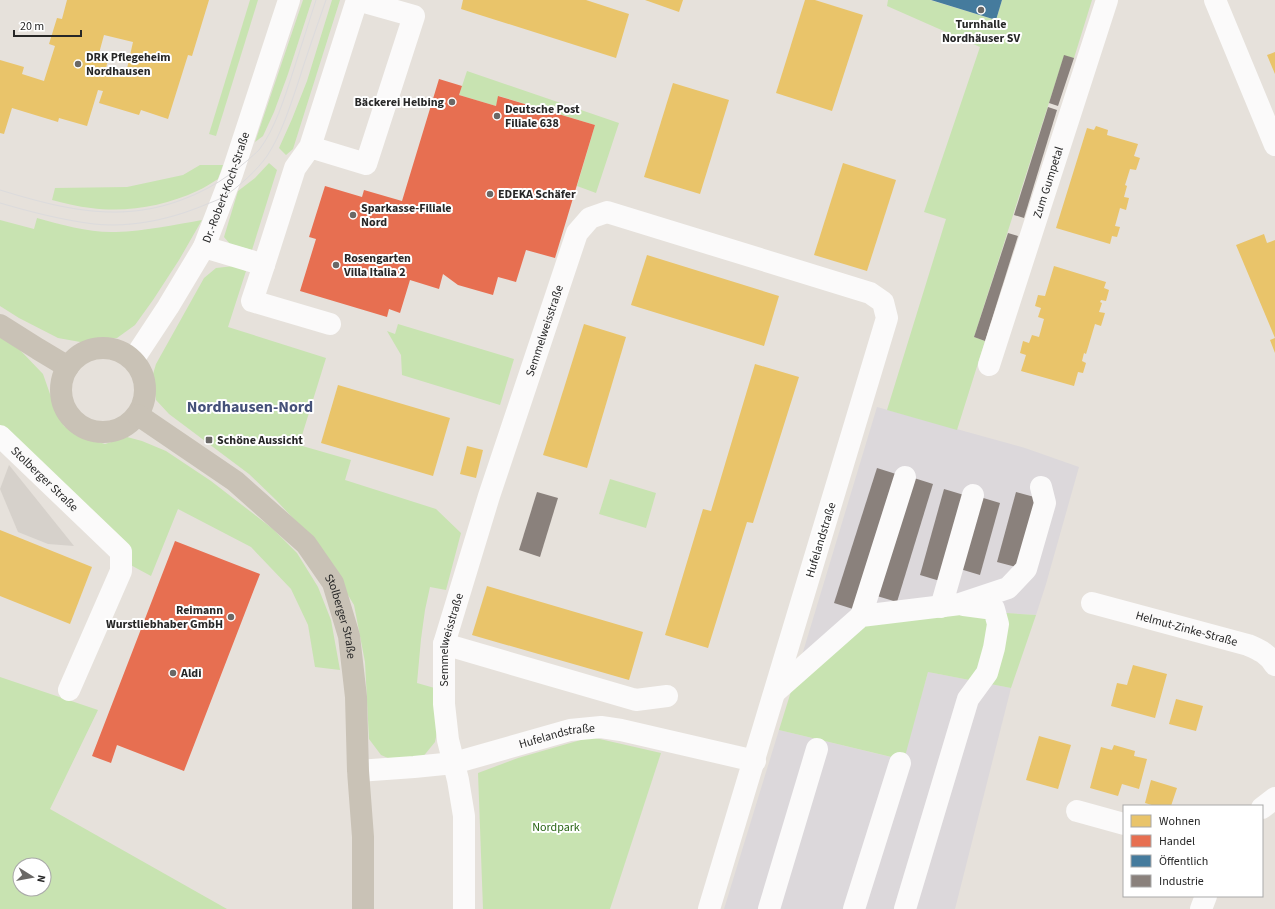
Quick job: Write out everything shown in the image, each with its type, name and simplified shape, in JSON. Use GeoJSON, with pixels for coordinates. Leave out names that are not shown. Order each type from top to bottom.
{"type":"FeatureCollection","features":[{"type":"Feature","properties":{"kind":"main road"},"geometry":{"type":"LineString","coordinates":[[0,325],[68,366]]}},
{"type":"Feature","properties":{"kind":"main road"},"geometry":{"type":"LineString","coordinates":[[106,348],[120,352],[133,360],[140,369],[144,380],[145,392],[143,404],[138,415],[127,425],[114,431],[100,433],[86,429],[73,421],[65,409],[61,395],[62,380],[68,366],[78,356],[91,349],[106,348]]}},
{"type":"Feature","properties":{"kind":"main road","name":"Stolberger Straße"},"geometry":{"type":"LineString","coordinates":[[138,415],[235,481],[306,544],[333,584],[349,636],[356,697],[358,771],[363,837],[360,909]]}},
{"type":"Feature","properties":{"kind":"street","name":"Dr.-Robert-Koch-Straße"},"geometry":{"type":"LineString","coordinates":[[133,360],[168,307],[204,247],[232,174],[289,0]]}},
{"type":"Feature","properties":{"kind":"street"},"geometry":{"type":"LineString","coordinates":[[310,147],[366,164],[416,8],[357,0],[310,147],[295,168],[252,301],[330,324]]}},
{"type":"Feature","properties":{"kind":"street","name":"Zum Gumpetal"},"geometry":{"type":"LineString","coordinates":[[990,365],[1107,0]]}},
{"type":"Feature","properties":{"kind":"street"},"geometry":{"type":"LineString","coordinates":[[1215,0],[1275,145]]}},
{"type":"Feature","properties":{"kind":"street","name":"Semmelweisstraße"},"geometry":{"type":"LineString","coordinates":[[464,909],[464,816],[458,780],[448,740],[444,704],[444,644],[489,496],[576,233],[590,218],[607,212],[870,293],[883,302],[887,318]]}},
{"type":"Feature","properties":{"kind":"street"},"geometry":{"type":"LineString","coordinates":[[204,247],[264,265]]}},
{"type":"Feature","properties":{"kind":"street","name":"Hufelandstraße"},"geometry":{"type":"LineString","coordinates":[[709,909],[755,761],[887,318]]}},
{"type":"Feature","properties":{"kind":"street","name":"Stolberger Straße"},"geometry":{"type":"LineString","coordinates":[[0,436],[121,552],[121,571],[69,690]]}},
{"type":"Feature","properties":{"kind":"street"},"geometry":{"type":"LineString","coordinates":[[775,692],[861,616],[904,477]]}},
{"type":"Feature","properties":{"kind":"street"},"geometry":{"type":"LineString","coordinates":[[950,606],[1008,588],[1026,569],[1045,503],[1041,487]]}},
{"type":"Feature","properties":{"kind":"street"},"geometry":{"type":"LineString","coordinates":[[950,606],[973,495]]}},
{"type":"Feature","properties":{"kind":"street","name":"Helmut-Zinke-Straße"},"geometry":{"type":"LineString","coordinates":[[1092,603],[1248,645],[1261,651],[1271,659],[1275,665]]}},
{"type":"Feature","properties":{"kind":"street"},"geometry":{"type":"LineString","coordinates":[[861,616],[950,606],[994,609],[998,624],[994,648],[987,674],[968,699],[905,909]]}},
{"type":"Feature","properties":{"kind":"street"},"geometry":{"type":"LineString","coordinates":[[444,644],[636,700],[667,696]]}},
{"type":"Feature","properties":{"kind":"street","name":"Hufelandstraße"},"geometry":{"type":"LineString","coordinates":[[358,771],[454,763],[570,730],[601,727],[621,730],[695,754],[755,761]]}},
{"type":"Feature","properties":{"kind":"street"},"geometry":{"type":"LineString","coordinates":[[769,909],[817,749]]}},
{"type":"Feature","properties":{"kind":"street"},"geometry":{"type":"LineString","coordinates":[[854,909],[900,763]]}},
{"type":"Feature","properties":{"kind":"street"},"geometry":{"type":"LineString","coordinates":[[1263,807],[1275,798]]}},
{"type":"Feature","properties":{"kind":"street"},"geometry":{"type":"LineString","coordinates":[[1077,811],[1123,824]]}},
{"type":"Feature","properties":{"kind":"street"},"geometry":{"type":"LineString","coordinates":[[1201,909],[1206,897]]}},
{"type":"Feature","properties":{"kind":"shaded area"},"geometry":{"type":"Polygon","coordinates":[[[877,407],[1025,448],[1079,467],[1046,584],[1036,615],[992,612],[793,685],[877,407]]]}},
{"type":"Feature","properties":{"kind":"shaded area"},"geometry":{"type":"Polygon","coordinates":[[[9,465],[74,546],[48,544],[18,532],[0,489],[9,465]]]}},
{"type":"Feature","properties":{"kind":"shaded area"},"geometry":{"type":"Polygon","coordinates":[[[928,672],[1011,688],[955,909],[724,909],[779,730],[903,760],[928,672]]]}},
{"type":"Feature","properties":{"kind":"green space"},"geometry":{"type":"Polygon","coordinates":[[[250,0],[258,0],[216,136],[209,134],[250,0]]]}},
{"type":"Feature","properties":{"kind":"green space"},"geometry":{"type":"Polygon","coordinates":[[[303,0],[312,0],[288,74],[274,112],[263,136],[255,142],[303,0]]]}},
{"type":"Feature","properties":{"kind":"green space"},"geometry":{"type":"Polygon","coordinates":[[[332,0],[340,0],[293,149],[286,155],[279,148],[307,81],[332,0]]]}},
{"type":"Feature","properties":{"kind":"green space"},"geometry":{"type":"Polygon","coordinates":[[[888,0],[930,0],[996,20],[1002,0],[1092,0],[1074,58],[1064,56],[974,337],[985,341],[957,430],[887,410],[946,219],[924,212],[980,47],[887,6],[888,0]]]}},
{"type":"Feature","properties":{"kind":"green space"},"geometry":{"type":"Polygon","coordinates":[[[467,71],[619,123],[596,193],[577,186],[595,125],[499,96],[496,106],[459,95],[467,71]]]}},
{"type":"Feature","properties":{"kind":"green space"},"geometry":{"type":"Polygon","coordinates":[[[269,163],[277,170],[252,250],[230,244],[224,237],[238,191],[255,178],[269,163]]]}},
{"type":"Feature","properties":{"kind":"green space"},"geometry":{"type":"Polygon","coordinates":[[[200,165],[223,165],[218,179],[200,190],[172,201],[145,207],[118,210],[81,207],[52,200],[55,188],[127,187],[183,175],[200,165]]]}},
{"type":"Feature","properties":{"kind":"green space"},"geometry":{"type":"Polygon","coordinates":[[[37,218],[76,228],[106,232],[149,229],[202,220],[179,260],[135,325],[117,338],[103,339],[86,343],[58,338],[19,318],[0,306],[0,220],[34,229],[37,218]]]}},
{"type":"Feature","properties":{"kind":"green space"},"geometry":{"type":"Polygon","coordinates":[[[234,266],[246,271],[228,327],[326,358],[299,445],[351,460],[345,480],[436,509],[461,533],[446,590],[430,587],[425,610],[417,683],[438,689],[438,727],[435,742],[422,758],[397,762],[381,755],[369,739],[365,662],[354,605],[317,544],[276,500],[249,474],[169,414],[156,400],[153,374],[156,364],[204,278],[216,268],[234,266]]]}},
{"type":"Feature","properties":{"kind":"green space"},"geometry":{"type":"Polygon","coordinates":[[[398,324],[514,359],[500,405],[402,375],[401,355],[387,331],[395,334],[398,324]]]}},
{"type":"Feature","properties":{"kind":"green space"},"geometry":{"type":"Polygon","coordinates":[[[0,337],[20,350],[43,374],[64,426],[79,436],[105,444],[127,437],[142,441],[166,451],[211,481],[273,529],[297,553],[318,587],[331,620],[340,670],[315,667],[308,625],[291,589],[251,547],[178,509],[151,576],[125,562],[52,476],[0,425],[0,337]]]}},
{"type":"Feature","properties":{"kind":"green space"},"geometry":{"type":"Polygon","coordinates":[[[610,479],[656,493],[646,528],[599,514],[610,479]]]}},
{"type":"Feature","properties":{"kind":"green space"},"geometry":{"type":"Polygon","coordinates":[[[992,612],[1036,615],[1011,688],[928,672],[904,760],[779,730],[793,685],[872,620],[992,612]]]}},
{"type":"Feature","properties":{"kind":"green space"},"geometry":{"type":"Polygon","coordinates":[[[0,677],[98,710],[50,809],[227,909],[0,909],[0,677]]]}},
{"type":"Feature","properties":{"kind":"green space","name":"Nordpark"},"geometry":{"type":"Polygon","coordinates":[[[591,737],[661,753],[610,909],[483,909],[478,773],[518,758],[591,737]]]}},
{"type":"Feature","properties":{"kind":"building: Wohnen","name":"DRK Pflegeheim Nordhausen"},"geometry":{"type":"Polygon","coordinates":[[[67,0],[209,0],[192,56],[188,55],[168,119],[141,110],[139,115],[99,103],[103,91],[98,90],[87,126],[59,118],[58,122],[12,108],[4,134],[0,133],[0,60],[24,67],[22,74],[44,81],[55,46],[49,44],[57,18],[62,19],[67,0]],[[104,35],[98,57],[108,60],[106,68],[126,73],[133,42],[104,35]]]}},
{"type":"Feature","properties":{"kind":"building: Wohnen"},"geometry":{"type":"Polygon","coordinates":[[[463,0],[586,0],[629,14],[616,58],[461,9],[463,0]]]}},
{"type":"Feature","properties":{"kind":"building: Wohnen"},"geometry":{"type":"Polygon","coordinates":[[[645,0],[683,0],[679,12],[645,0]]]}},
{"type":"Feature","properties":{"kind":"building: Wohnen"},"geometry":{"type":"Polygon","coordinates":[[[805,0],[815,0],[863,15],[832,111],[776,93],[805,0]]]}},
{"type":"Feature","properties":{"kind":"building: Wohnen"},"geometry":{"type":"Polygon","coordinates":[[[1275,52],[1275,74],[1267,55],[1275,52]]]}},
{"type":"Feature","properties":{"kind":"building: Wohnen"},"geometry":{"type":"Polygon","coordinates":[[[673,83],[729,100],[700,194],[644,177],[673,83]]]}},
{"type":"Feature","properties":{"kind":"building: Wohnen"},"geometry":{"type":"Polygon","coordinates":[[[1096,126],[1108,130],[1107,135],[1138,144],[1134,156],[1140,158],[1136,170],[1130,169],[1125,185],[1127,186],[1124,197],[1129,198],[1126,210],[1120,208],[1115,226],[1120,227],[1117,237],[1112,236],[1110,244],[1056,228],[1087,128],[1094,130],[1096,126]]]}},
{"type":"Feature","properties":{"kind":"building: Wohnen"},"geometry":{"type":"Polygon","coordinates":[[[843,163],[896,180],[867,271],[814,255],[843,163]]]}},
{"type":"Feature","properties":{"kind":"building: Wohnen"},"geometry":{"type":"Polygon","coordinates":[[[1264,234],[1267,243],[1275,240],[1275,338],[1236,245],[1264,234]]]}},
{"type":"Feature","properties":{"kind":"building: Wohnen"},"geometry":{"type":"Polygon","coordinates":[[[647,255],[779,296],[764,346],[631,305],[647,255]]]}},
{"type":"Feature","properties":{"kind":"building: Wohnen"},"geometry":{"type":"Polygon","coordinates":[[[1054,266],[1106,282],[1104,288],[1109,290],[1106,301],[1101,300],[1100,302],[1102,303],[1099,312],[1105,313],[1101,326],[1095,324],[1086,354],[1084,353],[1082,361],[1086,363],[1083,373],[1078,372],[1074,386],[1021,371],[1026,355],[1020,353],[1023,341],[1029,343],[1032,335],[1039,337],[1044,319],[1038,317],[1041,308],[1035,306],[1038,295],[1045,296],[1054,266]]]}},
{"type":"Feature","properties":{"kind":"building: Wohnen"},"geometry":{"type":"Polygon","coordinates":[[[584,324],[626,337],[587,468],[543,455],[584,324]]]}},
{"type":"Feature","properties":{"kind":"building: Wohnen"},"geometry":{"type":"Polygon","coordinates":[[[1275,338],[1275,353],[1270,340],[1275,338]]]}},
{"type":"Feature","properties":{"kind":"building: Wohnen"},"geometry":{"type":"Polygon","coordinates":[[[755,364],[799,377],[753,523],[747,522],[708,648],[665,635],[703,509],[711,511],[755,364]]]}},
{"type":"Feature","properties":{"kind":"building: Wohnen"},"geometry":{"type":"Polygon","coordinates":[[[338,385],[450,418],[433,476],[321,443],[338,385]]]}},
{"type":"Feature","properties":{"kind":"building: Wohnen"},"geometry":{"type":"Polygon","coordinates":[[[467,446],[483,450],[476,478],[460,474],[467,446]]]}},
{"type":"Feature","properties":{"kind":"building: Wohnen"},"geometry":{"type":"Polygon","coordinates":[[[0,530],[92,567],[70,624],[0,596],[0,530]]]}},
{"type":"Feature","properties":{"kind":"building: Wohnen"},"geometry":{"type":"Polygon","coordinates":[[[487,586],[643,632],[629,680],[472,635],[487,586]]]}},
{"type":"Feature","properties":{"kind":"building: Wohnen"},"geometry":{"type":"Polygon","coordinates":[[[1133,665],[1167,674],[1155,718],[1111,706],[1117,683],[1127,685],[1133,665]]]}},
{"type":"Feature","properties":{"kind":"building: Wohnen"},"geometry":{"type":"Polygon","coordinates":[[[1176,699],[1203,706],[1196,731],[1169,724],[1176,699]]]}},
{"type":"Feature","properties":{"kind":"building: Wohnen"},"geometry":{"type":"Polygon","coordinates":[[[1039,736],[1071,745],[1058,789],[1026,780],[1039,736]]]}},
{"type":"Feature","properties":{"kind":"building: Wohnen"},"geometry":{"type":"Polygon","coordinates":[[[1114,745],[1135,751],[1134,756],[1147,759],[1139,789],[1122,784],[1118,796],[1090,788],[1101,747],[1112,750],[1114,745]]]}},
{"type":"Feature","properties":{"kind":"building: Wohnen"},"geometry":{"type":"Polygon","coordinates":[[[1151,780],[1177,788],[1171,805],[1152,805],[1145,803],[1151,780]]]}},
{"type":"Feature","properties":{"kind":"building: Handel","name":"EDEKA Schäfer"},"geometry":{"type":"Polygon","coordinates":[[[439,79],[462,86],[459,95],[496,106],[498,96],[595,125],[555,258],[526,250],[516,282],[498,277],[493,295],[458,285],[443,274],[439,289],[410,280],[400,313],[389,309],[387,317],[300,291],[316,239],[309,237],[325,186],[362,197],[364,190],[402,201],[439,79]]]}},
{"type":"Feature","properties":{"kind":"building: Handel","name":"Aldi"},"geometry":{"type":"Polygon","coordinates":[[[175,541],[260,574],[184,771],[117,745],[111,763],[92,756],[175,541]]]}},
{"type":"Feature","properties":{"kind":"building: Öffentlich","name":"Turnhalle Nordhäuser SV"},"geometry":{"type":"Polygon","coordinates":[[[931,0],[1002,0],[996,20],[931,0]]]}},
{"type":"Feature","properties":{"kind":"building: Industrie"},"geometry":{"type":"Polygon","coordinates":[[[1064,55],[1074,58],[1058,106],[1049,103],[1064,55]]]}},
{"type":"Feature","properties":{"kind":"building: Industrie"},"geometry":{"type":"Polygon","coordinates":[[[1048,107],[1057,110],[1024,218],[1014,215],[1048,107]]]}},
{"type":"Feature","properties":{"kind":"building: Industrie"},"geometry":{"type":"Polygon","coordinates":[[[1008,233],[1018,236],[985,341],[974,337],[1008,233]]]}},
{"type":"Feature","properties":{"kind":"building: Industrie"},"geometry":{"type":"Polygon","coordinates":[[[877,468],[896,474],[853,609],[834,603],[877,468]]]}},
{"type":"Feature","properties":{"kind":"building: Industrie"},"geometry":{"type":"Polygon","coordinates":[[[914,478],[933,484],[897,602],[877,596],[914,478]]]}},
{"type":"Feature","properties":{"kind":"building: Industrie"},"geometry":{"type":"Polygon","coordinates":[[[944,489],[964,495],[940,581],[920,575],[944,489]]]}},
{"type":"Feature","properties":{"kind":"building: Industrie"},"geometry":{"type":"Polygon","coordinates":[[[537,492],[558,498],[540,557],[519,550],[537,492]]]}},
{"type":"Feature","properties":{"kind":"building: Industrie"},"geometry":{"type":"Polygon","coordinates":[[[1016,492],[1038,498],[1020,568],[997,562],[1016,492]]]}},
{"type":"Feature","properties":{"kind":"building: Industrie"},"geometry":{"type":"Polygon","coordinates":[[[980,497],[1000,503],[980,575],[960,569],[980,497]]]}},
{"type":"Feature","properties":{"kind":"tram line"},"geometry":{"type":"LineString","coordinates":[[0,190],[54,205],[105,212],[156,208],[181,200],[219,182],[258,151],[270,133],[286,94],[316,0]]}},
{"type":"Feature","properties":{"kind":"tram line"},"geometry":{"type":"LineString","coordinates":[[0,203],[35,213],[70,220],[94,224],[123,225],[166,218],[194,209],[223,197],[241,184],[258,167],[272,148],[291,104],[326,0]]}},
{"type":"Feature","properties":{"kind":"place","name":"Turnhalle Nordhäuser SV"},"geometry":{"type":"Point","coordinates":[981,10]}},
{"type":"Feature","properties":{"kind":"place","name":"DRK Pflegeheim Nordhausen"},"geometry":{"type":"Point","coordinates":[78,64]}},
{"type":"Feature","properties":{"kind":"place","name":"Bäckerei Helbing"},"geometry":{"type":"Point","coordinates":[452,102]}},
{"type":"Feature","properties":{"kind":"place","name":"Deutsche Post Filiale 638"},"geometry":{"type":"Point","coordinates":[497,116]}},
{"type":"Feature","properties":{"kind":"place","name":"EDEKA Schäfer"},"geometry":{"type":"Point","coordinates":[490,194]}},
{"type":"Feature","properties":{"kind":"place","name":"Sparkasse-Filiale Nord"},"geometry":{"type":"Point","coordinates":[353,215]}},
{"type":"Feature","properties":{"kind":"place","name":"Rosengarten Villa Italia 2"},"geometry":{"type":"Point","coordinates":[336,265]}},
{"type":"Feature","properties":{"kind":"place","name":"Schöne Aussicht"},"geometry":{"type":"Point","coordinates":[209,440]}},
{"type":"Feature","properties":{"kind":"place","name":"Reimann Wurstliebhaber GmbH"},"geometry":{"type":"Point","coordinates":[231,617]}},
{"type":"Feature","properties":{"kind":"place","name":"Aldi"},"geometry":{"type":"Point","coordinates":[173,673]}},
{"type":"Feature","properties":{"kind":"district","name":"Nordhausen-Nord"},"geometry":{"type":"Point","coordinates":[250,407]}}]}
